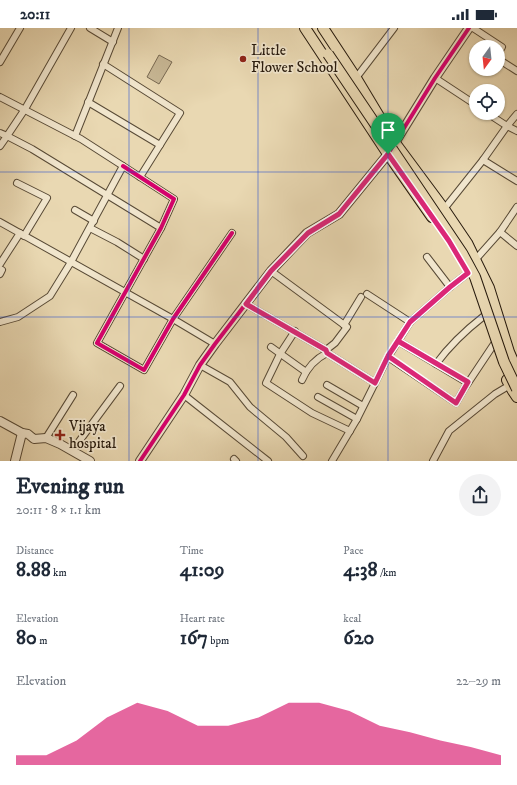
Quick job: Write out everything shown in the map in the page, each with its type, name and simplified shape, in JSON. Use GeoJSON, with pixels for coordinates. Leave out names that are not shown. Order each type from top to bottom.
{"type":"FeatureCollection","features":[{"type":"Feature","properties":{"kind":"main road"},"geometry":{"type":"LineString","coordinates":[[305,28],[388,154],[449,241],[468,273],[494,344],[496,355],[515,385]]}},
{"type":"Feature","properties":{"kind":"main road"},"geometry":{"type":"LineString","coordinates":[[312,28],[462,253],[475,277],[504,362],[515,385]]}},
{"type":"Feature","properties":{"kind":"main road"},"geometry":{"type":"LineString","coordinates":[[319,28],[371,111],[466,249],[486,291],[509,361],[517,397]]}},
{"type":"Feature","properties":{"kind":"main road"},"geometry":{"type":"LineString","coordinates":[[323,28],[396,143],[467,243],[489,288],[509,352],[517,370]]}},
{"type":"Feature","properties":{"kind":"street"},"geometry":{"type":"LineString","coordinates":[[0,62],[20,28]]}},
{"type":"Feature","properties":{"kind":"street"},"geometry":{"type":"LineString","coordinates":[[0,146],[24,109],[71,28]]}},
{"type":"Feature","properties":{"kind":"street"},"geometry":{"type":"LineString","coordinates":[[90,28],[113,42]]}},
{"type":"Feature","properties":{"kind":"street"},"geometry":{"type":"LineString","coordinates":[[75,136],[118,28]]}},
{"type":"Feature","properties":{"kind":"street"},"geometry":{"type":"LineString","coordinates":[[356,78],[394,28]]}},
{"type":"Feature","properties":{"kind":"street"},"geometry":{"type":"LineString","coordinates":[[140,461],[184,395],[200,364],[214,344],[271,271],[308,233],[339,214],[388,154],[435,78],[469,28]]}},
{"type":"Feature","properties":{"kind":"street"},"geometry":{"type":"LineString","coordinates":[[473,28],[490,40]]}},
{"type":"Feature","properties":{"kind":"street"},"geometry":{"type":"LineString","coordinates":[[505,63],[517,71]]}},
{"type":"Feature","properties":{"kind":"street"},"geometry":{"type":"LineString","coordinates":[[103,64],[180,113],[140,177]]}},
{"type":"Feature","properties":{"kind":"street"},"geometry":{"type":"LineString","coordinates":[[435,78],[469,101]]}},
{"type":"Feature","properties":{"kind":"street"},"geometry":{"type":"LineString","coordinates":[[0,97],[75,136],[174,199],[161,228],[97,343],[144,370],[173,319],[232,233]]}},
{"type":"Feature","properties":{"kind":"street"},"geometry":{"type":"LineString","coordinates":[[88,102],[160,145]]}},
{"type":"Feature","properties":{"kind":"street"},"geometry":{"type":"LineString","coordinates":[[444,209],[517,114]]}},
{"type":"Feature","properties":{"kind":"street"},"geometry":{"type":"LineString","coordinates":[[498,120],[517,131]]}},
{"type":"Feature","properties":{"kind":"street"},"geometry":{"type":"LineString","coordinates":[[0,133],[32,149],[161,228]]}},
{"type":"Feature","properties":{"kind":"street"},"geometry":{"type":"LineString","coordinates":[[483,160],[517,182]]}},
{"type":"Feature","properties":{"kind":"street"},"geometry":{"type":"LineString","coordinates":[[0,322],[18,317],[50,296],[71,262],[123,166]]}},
{"type":"Feature","properties":{"kind":"street"},"geometry":{"type":"LineString","coordinates":[[0,264],[47,198],[18,182]]}},
{"type":"Feature","properties":{"kind":"street"},"geometry":{"type":"LineString","coordinates":[[476,259],[500,232],[517,207]]}},
{"type":"Feature","properties":{"kind":"street"},"geometry":{"type":"LineString","coordinates":[[74,210],[94,220]]}},
{"type":"Feature","properties":{"kind":"street"},"geometry":{"type":"LineString","coordinates":[[0,222],[126,292],[214,344]]}},
{"type":"Feature","properties":{"kind":"street"},"geometry":{"type":"LineString","coordinates":[[90,228],[117,242],[144,259]]}},
{"type":"Feature","properties":{"kind":"street"},"geometry":{"type":"LineString","coordinates":[[500,232],[517,246]]}},
{"type":"Feature","properties":{"kind":"street"},"geometry":{"type":"LineString","coordinates":[[427,257],[450,287]]}},
{"type":"Feature","properties":{"kind":"street"},"geometry":{"type":"LineString","coordinates":[[0,269],[2,270],[0,274]]}},
{"type":"Feature","properties":{"kind":"street"},"geometry":{"type":"LineString","coordinates":[[271,271],[344,325]]}},
{"type":"Feature","properties":{"kind":"street"},"geometry":{"type":"LineString","coordinates":[[332,461],[357,419],[388,356],[410,322],[468,273]]}},
{"type":"Feature","properties":{"kind":"street"},"geometry":{"type":"LineString","coordinates":[[302,380],[306,372],[318,358],[335,343],[346,327],[344,325],[364,295],[410,322]]}},
{"type":"Feature","properties":{"kind":"street"},"geometry":{"type":"LineString","coordinates":[[246,304],[295,331],[375,383]]}},
{"type":"Feature","properties":{"kind":"street"},"geometry":{"type":"LineString","coordinates":[[436,364],[450,346],[469,327],[484,316]]}},
{"type":"Feature","properties":{"kind":"street"},"geometry":{"type":"LineString","coordinates":[[295,331],[280,354],[266,382],[312,413],[350,431]]}},
{"type":"Feature","properties":{"kind":"street"},"geometry":{"type":"LineString","coordinates":[[398,341],[468,382]]}},
{"type":"Feature","properties":{"kind":"street"},"geometry":{"type":"LineString","coordinates":[[388,356],[456,403],[468,382],[494,344]]}},
{"type":"Feature","properties":{"kind":"street"},"geometry":{"type":"LineString","coordinates":[[271,347],[306,372]]}},
{"type":"Feature","properties":{"kind":"street"},"geometry":{"type":"LineString","coordinates":[[200,364],[230,382],[250,407],[286,437],[303,456]]}},
{"type":"Feature","properties":{"kind":"street"},"geometry":{"type":"LineString","coordinates":[[327,384],[363,406]]}},
{"type":"Feature","properties":{"kind":"street"},"geometry":{"type":"LineString","coordinates":[[433,461],[449,431],[495,394],[515,385]]}},
{"type":"Feature","properties":{"kind":"street"},"geometry":{"type":"LineString","coordinates":[[72,451],[120,386]]}},
{"type":"Feature","properties":{"kind":"street"},"geometry":{"type":"LineString","coordinates":[[46,438],[73,395]]}},
{"type":"Feature","properties":{"kind":"street"},"geometry":{"type":"LineString","coordinates":[[184,395],[268,461]]}},
{"type":"Feature","properties":{"kind":"street"},"geometry":{"type":"LineString","coordinates":[[318,397],[357,419]]}},
{"type":"Feature","properties":{"kind":"street"},"geometry":{"type":"LineString","coordinates":[[0,421],[22,433],[28,434],[34,439],[46,438],[60,444],[90,461]]}},
{"type":"Feature","properties":{"kind":"street"},"geometry":{"type":"LineString","coordinates":[[15,461],[22,433]]}},
{"type":"Feature","properties":{"kind":"shaded area"},"geometry":{"type":"Polygon","coordinates":[[[159,55],[172,62],[159,84],[147,77],[159,55]]]}},
{"type":"Feature","properties":{"kind":"cycle path"},"geometry":{"type":"LineString","coordinates":[[140,461],[184,395],[200,365],[271,271],[307,233],[339,214],[388,154],[435,78],[469,28]]}},
{"type":"Feature","properties":{"kind":"cycle path"},"geometry":{"type":"LineString","coordinates":[[123,166],[174,199],[161,228],[97,343],[144,370],[173,319],[232,233]]}},
{"type":"Feature","properties":{"kind":"place","name":"Little Flower School"},"geometry":{"type":"Point","coordinates":[243,59]}},
{"type":"Feature","properties":{"kind":"place","name":"Vijaya hospital"},"geometry":{"type":"Point","coordinates":[60,435]}},
{"type":"Feature","properties":{"kind":"route"},"geometry":{"type":"LineString","coordinates":[[388,154],[339,214],[308,233],[271,271],[246,304],[295,331],[375,383],[388,356],[398,341],[468,382],[456,403],[388,356],[410,322],[468,273],[449,241],[388,154]]}}]}
